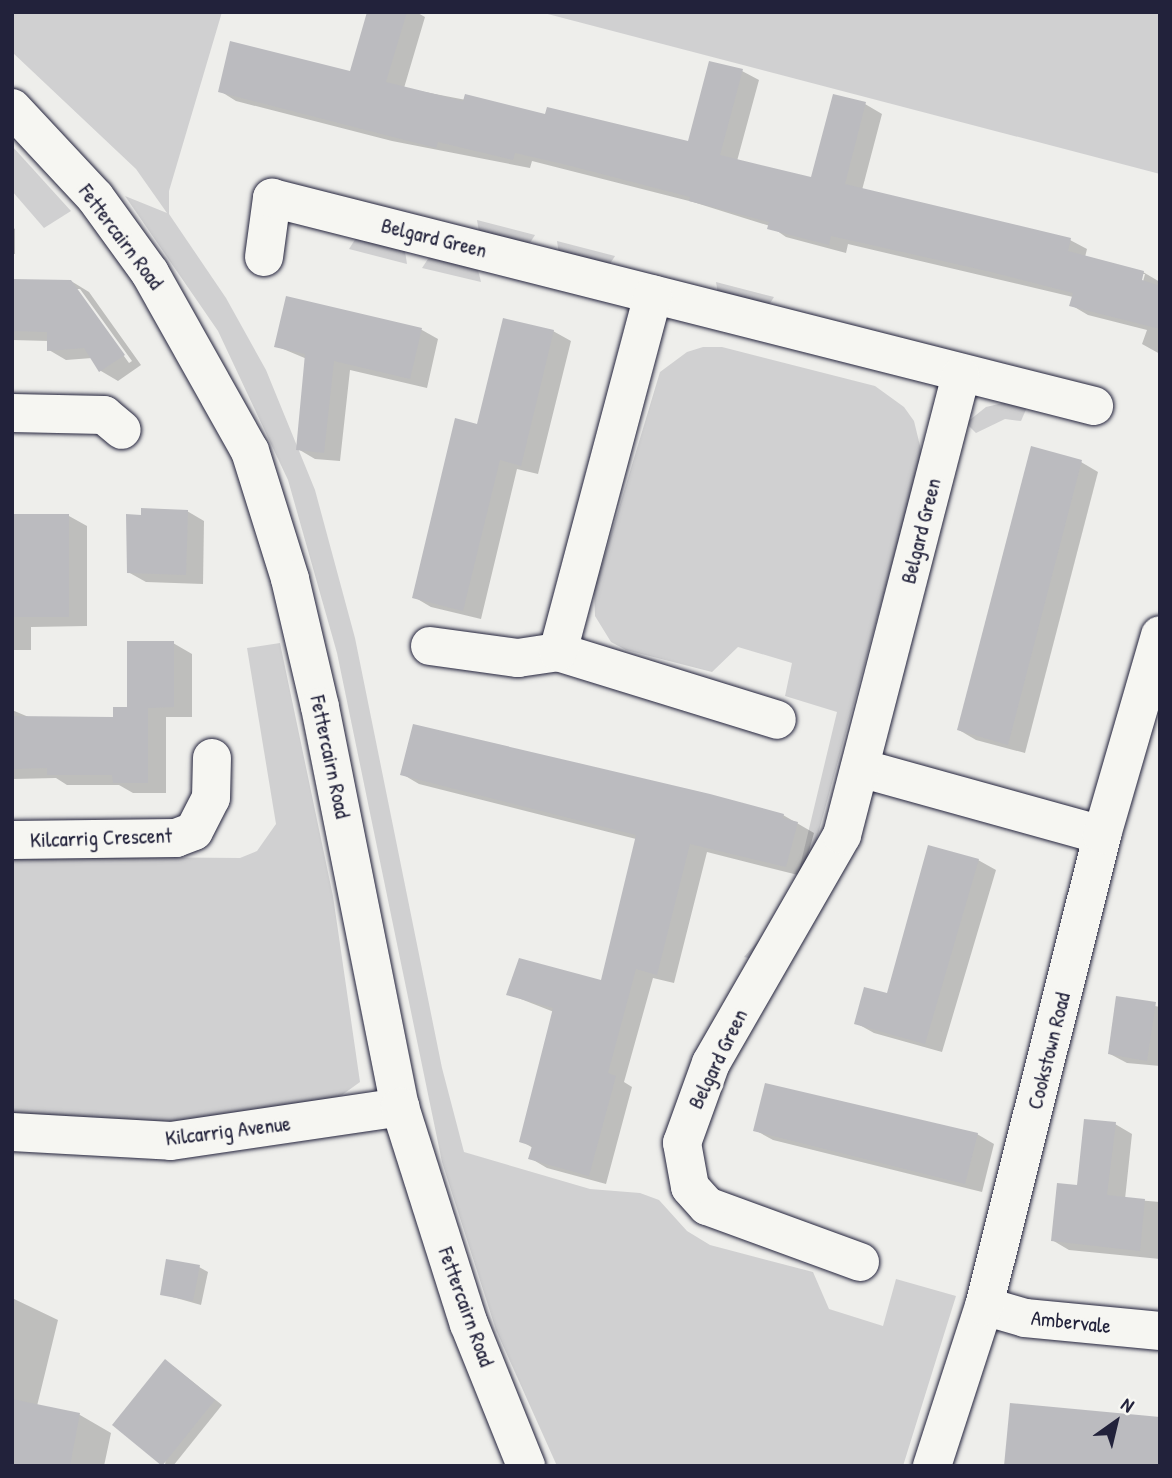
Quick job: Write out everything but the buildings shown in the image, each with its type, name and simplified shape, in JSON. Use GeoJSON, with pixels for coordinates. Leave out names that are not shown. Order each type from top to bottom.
{"type":"FeatureCollection","features":[{"type":"Feature","properties":{"kind":"street","name":"Fettercairn Road"},"geometry":{"type":"LineString","coordinates":[[12,108],[95,197],[150,273],[186,330],[250,451],[290,579],[320,707],[400,1107],[469,1324],[526,1466]]}},
{"type":"Feature","properties":{"kind":"street","name":"Belgard Green"},"geometry":{"type":"LineString","coordinates":[[264,257],[272,198],[653,294],[961,376],[1094,406]]}},
{"type":"Feature","properties":{"kind":"street"},"geometry":{"type":"LineString","coordinates":[[558,652],[653,294]]}},
{"type":"Feature","properties":{"kind":"street","name":"Belgard Green"},"geometry":{"type":"LineString","coordinates":[[860,1262],[707,1206],[690,1187],[682,1143],[712,1063],[842,835],[961,376]]}},
{"type":"Feature","properties":{"kind":"street"},"geometry":{"type":"LineString","coordinates":[[12,413],[104,415],[122,430]]}},
{"type":"Feature","properties":{"kind":"street","name":"Cookstown Road"},"geometry":{"type":"LineString","coordinates":[[932,1466],[984,1307],[1102,835],[1160,635]]}},
{"type":"Feature","properties":{"kind":"street"},"geometry":{"type":"LineString","coordinates":[[430,646],[518,659],[558,652],[777,720]]}},
{"type":"Feature","properties":{"kind":"street","name":"Kilcarrig Crescent"},"geometry":{"type":"LineString","coordinates":[[12,840],[176,838],[194,831],[211,798],[212,758]]}},
{"type":"Feature","properties":{"kind":"street"},"geometry":{"type":"LineString","coordinates":[[860,768],[1102,835]]}},
{"type":"Feature","properties":{"kind":"street","name":"Kilcarrig Avenue"},"geometry":{"type":"LineString","coordinates":[[12,1132],[172,1141],[400,1107]]}},
{"type":"Feature","properties":{"kind":"street","name":"Ambervale"},"geometry":{"type":"LineString","coordinates":[[984,1307],[1025,1318],[1160,1331]]}},
{"type":"Feature","properties":{"kind":"shaded area"},"geometry":{"type":"Polygon","coordinates":[[[12,12],[222,12],[169,191],[169,214],[226,298],[266,370],[315,490],[355,638],[442,1068],[464,1152],[590,1189],[640,1193],[659,1200],[687,1231],[710,1245],[813,1272],[829,1309],[883,1326],[896,1279],[956,1296],[903,1466],[557,1466],[496,1330],[442,1162],[337,653],[288,480],[218,331],[125,196],[167,213],[136,169],[12,52],[12,12]]]}},
{"type":"Feature","properties":{"kind":"shaded area"},"geometry":{"type":"Polygon","coordinates":[[[540,12],[1160,12],[1160,174],[540,12]]]}},
{"type":"Feature","properties":{"kind":"shaded area"},"geometry":{"type":"Polygon","coordinates":[[[12,146],[71,211],[44,228],[12,191],[12,146]]]}},
{"type":"Feature","properties":{"kind":"shaded area"},"geometry":{"type":"Polygon","coordinates":[[[477,220],[535,235],[528,246],[479,232],[477,220]]]}},
{"type":"Feature","properties":{"kind":"shaded area"},"geometry":{"type":"Polygon","coordinates":[[[356,238],[405,251],[407,264],[349,249],[356,238]]]}},
{"type":"Feature","properties":{"kind":"shaded area"},"geometry":{"type":"Polygon","coordinates":[[[557,241],[615,256],[608,267],[559,254],[557,241]]]}},
{"type":"Feature","properties":{"kind":"shaded area"},"geometry":{"type":"Polygon","coordinates":[[[430,256],[478,270],[481,282],[422,268],[430,256]]]}},
{"type":"Feature","properties":{"kind":"shaded area"},"geometry":{"type":"Polygon","coordinates":[[[716,282],[774,297],[767,308],[718,294],[716,282]]]}},
{"type":"Feature","properties":{"kind":"shaded area"},"geometry":{"type":"Polygon","coordinates":[[[703,347],[722,347],[875,386],[904,407],[914,421],[922,454],[805,882],[753,959],[744,957],[774,923],[797,879],[837,712],[785,696],[792,663],[738,647],[712,672],[626,650],[611,642],[595,616],[594,591],[660,372],[687,352],[703,347]]]}},
{"type":"Feature","properties":{"kind":"shaded area"},"geometry":{"type":"Polygon","coordinates":[[[1003,403],[1028,405],[1021,421],[1005,419],[976,433],[966,423],[986,407],[1003,403]]]}},
{"type":"Feature","properties":{"kind":"shaded area"},"geometry":{"type":"Polygon","coordinates":[[[280,643],[333,896],[360,1082],[342,1095],[294,1109],[200,1125],[12,1121],[12,856],[240,858],[257,851],[276,824],[247,648],[280,643]]]}}]}
